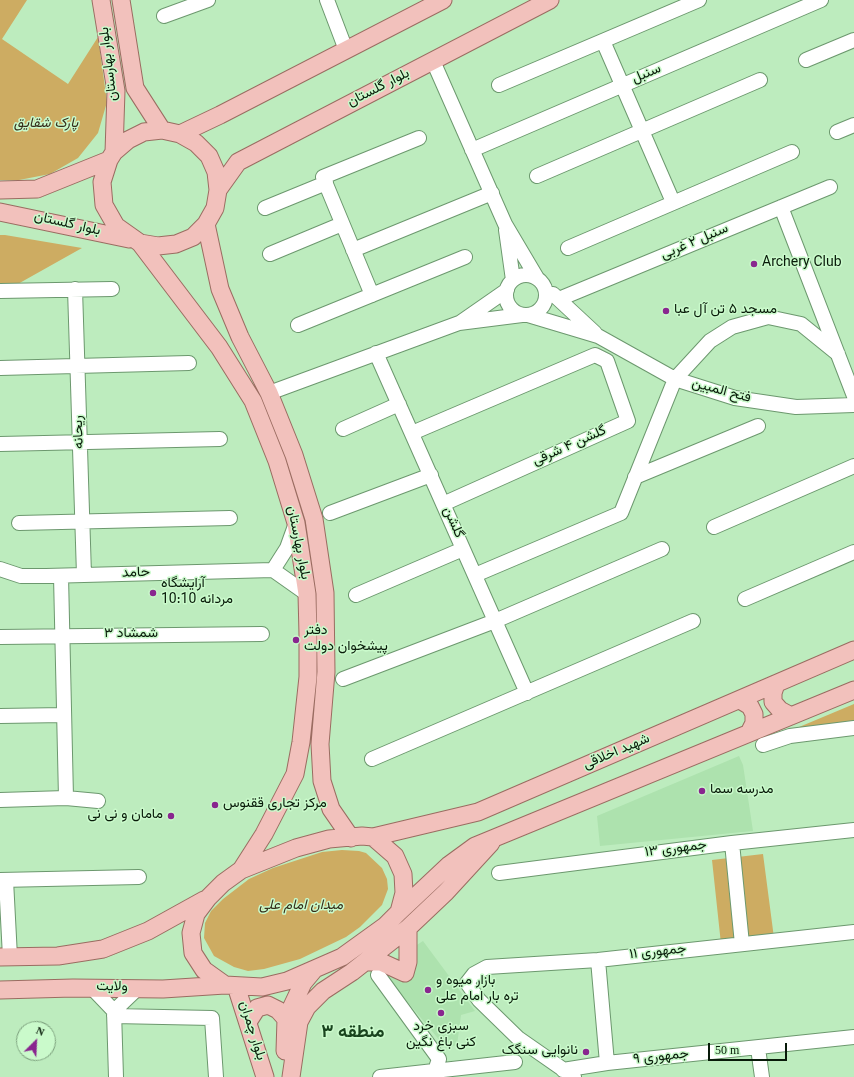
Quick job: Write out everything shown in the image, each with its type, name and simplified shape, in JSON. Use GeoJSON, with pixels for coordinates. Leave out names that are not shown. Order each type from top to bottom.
{"type":"FeatureCollection","features":[{"type":"Feature","properties":{"kind":"main road","name":"بلوار بهارستان"},"geometry":{"type":"LineString","coordinates":[[101,0],[116,91],[112,156]]}},
{"type":"Feature","properties":{"kind":"main road","name":"بلوار بهارستان"},"geometry":{"type":"LineString","coordinates":[[121,0],[135,88],[162,130]]}},
{"type":"Feature","properties":{"kind":"main road"},"geometry":{"type":"LineString","coordinates":[[180,134],[220,115],[443,0]]}},
{"type":"Feature","properties":{"kind":"main road","name":"بلوار گلستان"},"geometry":{"type":"LineString","coordinates":[[218,190],[238,162],[550,0]]}},
{"type":"Feature","properties":{"kind":"main road"},"geometry":{"type":"LineString","coordinates":[[162,130],[180,134],[196,143],[209,156],[216,172],[218,190],[215,208],[206,224],[193,237],[176,244],[158,246],[137,242],[116,226],[104,205],[102,182],[112,156],[133,137],[144,132],[162,130]]}},
{"type":"Feature","properties":{"kind":"main road","name":"بلوار گلستان"},"geometry":{"type":"LineString","coordinates":[[0,190],[37,189],[112,156]]}},
{"type":"Feature","properties":{"kind":"main road","name":"بلوار گلستان"},"geometry":{"type":"LineString","coordinates":[[0,212],[137,242]]}},
{"type":"Feature","properties":{"kind":"main road","name":"بلوار بهارستان"},"geometry":{"type":"LineString","coordinates":[[206,224],[220,289],[240,337],[269,393],[294,455],[314,519],[325,593],[326,672],[320,744],[322,781],[331,810],[351,838]]}},
{"type":"Feature","properties":{"kind":"main road","name":"بلوار بهارستان"},"geometry":{"type":"LineString","coordinates":[[137,242],[219,347],[253,401],[277,461],[296,523],[307,594],[308,676],[301,742],[295,774],[264,834],[241,870]]}},
{"type":"Feature","properties":{"kind":"main road","name":"شهید اخلاقی"},"geometry":{"type":"LineString","coordinates":[[241,870],[296,848],[329,840],[373,837],[478,812],[854,650]]}},
{"type":"Feature","properties":{"kind":"main road"},"geometry":{"type":"LineString","coordinates":[[776,684],[773,693],[773,702],[780,710],[790,716]]}},
{"type":"Feature","properties":{"kind":"main road"},"geometry":{"type":"LineString","coordinates":[[399,912],[449,864],[475,846],[498,835],[854,690]]}},
{"type":"Feature","properties":{"kind":"main road"},"geometry":{"type":"LineString","coordinates":[[740,700],[750,706],[754,714],[754,723],[749,733]]}},
{"type":"Feature","properties":{"kind":"main road"},"geometry":{"type":"LineString","coordinates":[[290,1077],[299,1022],[307,1007],[323,990],[365,962],[408,928],[446,892],[498,835]]}},
{"type":"Feature","properties":{"kind":"main road"},"geometry":{"type":"LineString","coordinates":[[373,837],[394,856],[403,874],[404,893],[399,912]]}},
{"type":"Feature","properties":{"kind":"main road"},"geometry":{"type":"LineString","coordinates":[[230,985],[204,970],[193,953],[191,933],[196,914],[208,898],[223,883],[241,870]]}},
{"type":"Feature","properties":{"kind":"main road"},"geometry":{"type":"LineString","coordinates":[[5,957],[58,956],[103,949],[148,930],[208,898]]}},
{"type":"Feature","properties":{"kind":"main road","name":"ولایت"},"geometry":{"type":"LineString","coordinates":[[0,990],[230,985],[262,987],[281,983],[315,970],[342,956],[399,912]]}},
{"type":"Feature","properties":{"kind":"main road"},"geometry":{"type":"LineString","coordinates":[[365,962],[381,962],[405,973],[408,962],[408,928]]}},
{"type":"Feature","properties":{"kind":"main road","name":"بلوار چمران"},"geometry":{"type":"LineString","coordinates":[[290,1077],[285,1053],[286,1019],[303,983],[315,970]]}},
{"type":"Feature","properties":{"kind":"main road","name":"بلوار چمران"},"geometry":{"type":"LineString","coordinates":[[230,985],[248,1022],[265,1077]]}},
{"type":"Feature","properties":{"kind":"main road"},"geometry":{"type":"LineString","coordinates":[[248,1022],[257,1008],[268,1006],[278,1010],[286,1019]]}},
{"type":"Feature","properties":{"kind":"street"},"geometry":{"type":"LineString","coordinates":[[164,16],[208,0]]}},
{"type":"Feature","properties":{"kind":"street"},"geometry":{"type":"LineString","coordinates":[[327,0],[346,50]]}},
{"type":"Feature","properties":{"kind":"street"},"geometry":{"type":"LineString","coordinates":[[499,85],[699,0]]}},
{"type":"Feature","properties":{"kind":"street","name":"سنبل"},"geometry":{"type":"LineString","coordinates":[[472,150],[821,0]]}},
{"type":"Feature","properties":{"kind":"street"},"geometry":{"type":"LineString","coordinates":[[806,60],[854,40]]}},
{"type":"Feature","properties":{"kind":"street"},"geometry":{"type":"LineString","coordinates":[[603,41],[673,202]]}},
{"type":"Feature","properties":{"kind":"street"},"geometry":{"type":"LineString","coordinates":[[269,393],[459,323],[525,315],[540,310],[544,305],[547,293],[505,224],[432,61]]}},
{"type":"Feature","properties":{"kind":"street"},"geometry":{"type":"LineString","coordinates":[[537,176],[760,80]]}},
{"type":"Feature","properties":{"kind":"street"},"geometry":{"type":"LineString","coordinates":[[837,132],[854,125]]}},
{"type":"Feature","properties":{"kind":"street"},"geometry":{"type":"LineString","coordinates":[[265,208],[419,138]]}},
{"type":"Feature","properties":{"kind":"street"},"geometry":{"type":"LineString","coordinates":[[568,248],[792,152]]}},
{"type":"Feature","properties":{"kind":"street"},"geometry":{"type":"LineString","coordinates":[[324,180],[372,295]]}},
{"type":"Feature","properties":{"kind":"street","name":"سنبل ۲ غربی"},"geometry":{"type":"LineString","coordinates":[[559,300],[830,187]]}},
{"type":"Feature","properties":{"kind":"street"},"geometry":{"type":"LineString","coordinates":[[353,250],[492,194]]}},
{"type":"Feature","properties":{"kind":"street"},"geometry":{"type":"LineString","coordinates":[[781,207],[854,396]]}},
{"type":"Feature","properties":{"kind":"street"},"geometry":{"type":"LineString","coordinates":[[270,254],[342,224]]}},
{"type":"Feature","properties":{"kind":"street"},"geometry":{"type":"LineString","coordinates":[[505,224],[510,285],[508,303],[511,308],[525,315],[598,336]]}},
{"type":"Feature","properties":{"kind":"street"},"geometry":{"type":"LineString","coordinates":[[298,325],[464,257]]}},
{"type":"Feature","properties":{"kind":"street"},"geometry":{"type":"LineString","coordinates":[[459,323],[525,275],[541,282],[598,336]]}},
{"type":"Feature","properties":{"kind":"street"},"geometry":{"type":"LineString","coordinates":[[0,291],[112,288]]}},
{"type":"Feature","properties":{"kind":"street","name":"ریحانه"},"geometry":{"type":"LineString","coordinates":[[75,290],[84,575]]}},
{"type":"Feature","properties":{"kind":"street"},"geometry":{"type":"LineString","coordinates":[[475,575],[621,513],[675,379],[716,338],[732,327],[768,317],[801,324],[838,354]]}},
{"type":"Feature","properties":{"kind":"street","name":"فتح المبین"},"geometry":{"type":"LineString","coordinates":[[598,336],[675,379],[735,398],[796,407],[854,405]]}},
{"type":"Feature","properties":{"kind":"street","name":"گلشن"},"geometry":{"type":"LineString","coordinates":[[376,353],[527,693]]}},
{"type":"Feature","properties":{"kind":"street","name":"گلشن ۴ شرقی"},"geometry":{"type":"LineString","coordinates":[[412,433],[595,355],[607,361],[628,421],[443,504]]}},
{"type":"Feature","properties":{"kind":"street"},"geometry":{"type":"LineString","coordinates":[[0,368],[189,363]]}},
{"type":"Feature","properties":{"kind":"street"},"geometry":{"type":"LineString","coordinates":[[343,429],[399,404]]}},
{"type":"Feature","properties":{"kind":"street"},"geometry":{"type":"LineString","coordinates":[[635,477],[758,426]]}},
{"type":"Feature","properties":{"kind":"street"},"geometry":{"type":"LineString","coordinates":[[0,444],[220,439]]}},
{"type":"Feature","properties":{"kind":"street"},"geometry":{"type":"LineString","coordinates":[[714,526],[854,466]]}},
{"type":"Feature","properties":{"kind":"street"},"geometry":{"type":"LineString","coordinates":[[330,513],[430,475]]}},
{"type":"Feature","properties":{"kind":"street"},"geometry":{"type":"LineString","coordinates":[[19,523],[230,518]]}},
{"type":"Feature","properties":{"kind":"street"},"geometry":{"type":"LineString","coordinates":[[296,523],[287,548],[273,570],[307,594]]}},
{"type":"Feature","properties":{"kind":"street"},"geometry":{"type":"LineString","coordinates":[[356,595],[463,549]]}},
{"type":"Feature","properties":{"kind":"street"},"geometry":{"type":"LineString","coordinates":[[343,680],[495,621],[662,549]]}},
{"type":"Feature","properties":{"kind":"street"},"geometry":{"type":"LineString","coordinates":[[745,599],[854,552]]}},
{"type":"Feature","properties":{"kind":"street","name":"حامد"},"geometry":{"type":"LineString","coordinates":[[0,569],[21,576],[273,570]]}},
{"type":"Feature","properties":{"kind":"street"},"geometry":{"type":"LineString","coordinates":[[60,576],[66,798]]}},
{"type":"Feature","properties":{"kind":"street"},"geometry":{"type":"LineString","coordinates":[[372,759],[693,621]]}},
{"type":"Feature","properties":{"kind":"street","name":"شمشاد ۳"},"geometry":{"type":"LineString","coordinates":[[0,637],[62,635],[262,634]]}},
{"type":"Feature","properties":{"kind":"street"},"geometry":{"type":"LineString","coordinates":[[0,716],[64,715]]}},
{"type":"Feature","properties":{"kind":"street"},"geometry":{"type":"LineString","coordinates":[[763,745],[790,736],[854,728]]}},
{"type":"Feature","properties":{"kind":"street"},"geometry":{"type":"LineString","coordinates":[[0,800],[66,798],[98,801]]}},
{"type":"Feature","properties":{"kind":"street","name":"جمهوری ۱۳"},"geometry":{"type":"LineString","coordinates":[[498,873],[732,843],[854,830]]}},
{"type":"Feature","properties":{"kind":"street"},"geometry":{"type":"LineString","coordinates":[[732,843],[742,944]]}},
{"type":"Feature","properties":{"kind":"street"},"geometry":{"type":"LineString","coordinates":[[5,957],[3,880],[139,877]]}},
{"type":"Feature","properties":{"kind":"street","name":"جمهوری ۱۱"},"geometry":{"type":"LineString","coordinates":[[569,1074],[518,1038],[479,1000],[467,983],[474,974],[487,967],[598,960],[854,932]]}},
{"type":"Feature","properties":{"kind":"street"},"geometry":{"type":"LineString","coordinates":[[598,960],[607,1063]]}},
{"type":"Feature","properties":{"kind":"street"},"geometry":{"type":"LineString","coordinates":[[378,975],[439,1059],[435,1071]]}},
{"type":"Feature","properties":{"kind":"street"},"geometry":{"type":"LineString","coordinates":[[92,988],[114,1014],[116,1077]]}},
{"type":"Feature","properties":{"kind":"street"},"geometry":{"type":"LineString","coordinates":[[114,1014],[138,988]]}},
{"type":"Feature","properties":{"kind":"street"},"geometry":{"type":"LineString","coordinates":[[114,1014],[212,1018],[216,1077]]}},
{"type":"Feature","properties":{"kind":"street","name":"جمهوری ۹"},"geometry":{"type":"LineString","coordinates":[[569,1074],[607,1063],[854,1037]]}},
{"type":"Feature","properties":{"kind":"street"},"geometry":{"type":"LineString","coordinates":[[758,1048],[762,1077]]}},
{"type":"Feature","properties":{"kind":"street"},"geometry":{"type":"LineString","coordinates":[[380,1077],[515,1062]]}},
{"type":"Feature","properties":{"kind":"shaded area","name":"مدرسه سما"},"geometry":{"type":"Polygon","coordinates":[[[739,756],[743,765],[753,831],[600,846],[597,816],[739,756]]]}},
{"type":"Feature","properties":{"kind":"shaded area","name":"بازار میوه و تره بار امام علی"},"geometry":{"type":"Polygon","coordinates":[[[423,941],[475,1011],[461,1015],[457,1045],[446,1048],[380,969],[423,941]]]}},
{"type":"Feature","properties":{"kind":"green space","name":"پارک شقایق"},"geometry":{"type":"Polygon","coordinates":[[[0,0],[27,0],[2,39],[68,84],[98,37],[107,102],[98,133],[78,158],[50,174],[19,180],[0,180],[0,0]]]}},
{"type":"Feature","properties":{"kind":"green space"},"geometry":{"type":"Polygon","coordinates":[[[0,235],[5,235],[82,248],[0,294],[0,235]]]}},
{"type":"Feature","properties":{"kind":"green space"},"geometry":{"type":"Polygon","coordinates":[[[854,704],[854,725],[792,730],[854,704]]]}},
{"type":"Feature","properties":{"kind":"green space","name":"میدان امام علی"},"geometry":{"type":"Polygon","coordinates":[[[342,850],[366,853],[382,868],[387,879],[388,889],[382,905],[360,927],[346,937],[300,959],[264,969],[248,971],[234,967],[214,956],[204,938],[205,923],[211,911],[223,899],[249,879],[273,868],[322,852],[342,850]]]}},
{"type":"Feature","properties":{"kind":"green space"},"geometry":{"type":"Polygon","coordinates":[[[763,854],[774,938],[721,944],[712,860],[763,854]]]}},
{"type":"Feature","properties":{"kind":"place","name":"Archery Club"},"geometry":{"type":"Point","coordinates":[754,264]}},
{"type":"Feature","properties":{"kind":"place","name":"مسجد ۵ تن آل عبا"},"geometry":{"type":"Point","coordinates":[666,311]}},
{"type":"Feature","properties":{"kind":"place","name":"آرایشگاه مردانه 10:10"},"geometry":{"type":"Point","coordinates":[153,593]}},
{"type":"Feature","properties":{"kind":"place","name":"دفتر پیشخوان دولت"},"geometry":{"type":"Point","coordinates":[296,640]}},
{"type":"Feature","properties":{"kind":"place","name":"مدرسه سما"},"geometry":{"type":"Point","coordinates":[702,791]}},
{"type":"Feature","properties":{"kind":"place","name":"مرکز تجاری ققنوس"},"geometry":{"type":"Point","coordinates":[215,805]}},
{"type":"Feature","properties":{"kind":"place","name":"مامان و نی نی"},"geometry":{"type":"Point","coordinates":[171,816]}},
{"type":"Feature","properties":{"kind":"place","name":"بازار میوه و تره بار امام علی"},"geometry":{"type":"Point","coordinates":[428,990]}},
{"type":"Feature","properties":{"kind":"place","name":"سبزی خرد کنی باغ نگین"},"geometry":{"type":"Point","coordinates":[441,1013]}},
{"type":"Feature","properties":{"kind":"place","name":"نانوایی سنگک"},"geometry":{"type":"Point","coordinates":[586,1052]}},
{"type":"Feature","properties":{"kind":"district","name":"منطقه ۳"},"geometry":{"type":"Point","coordinates":[353,1034]}}]}
